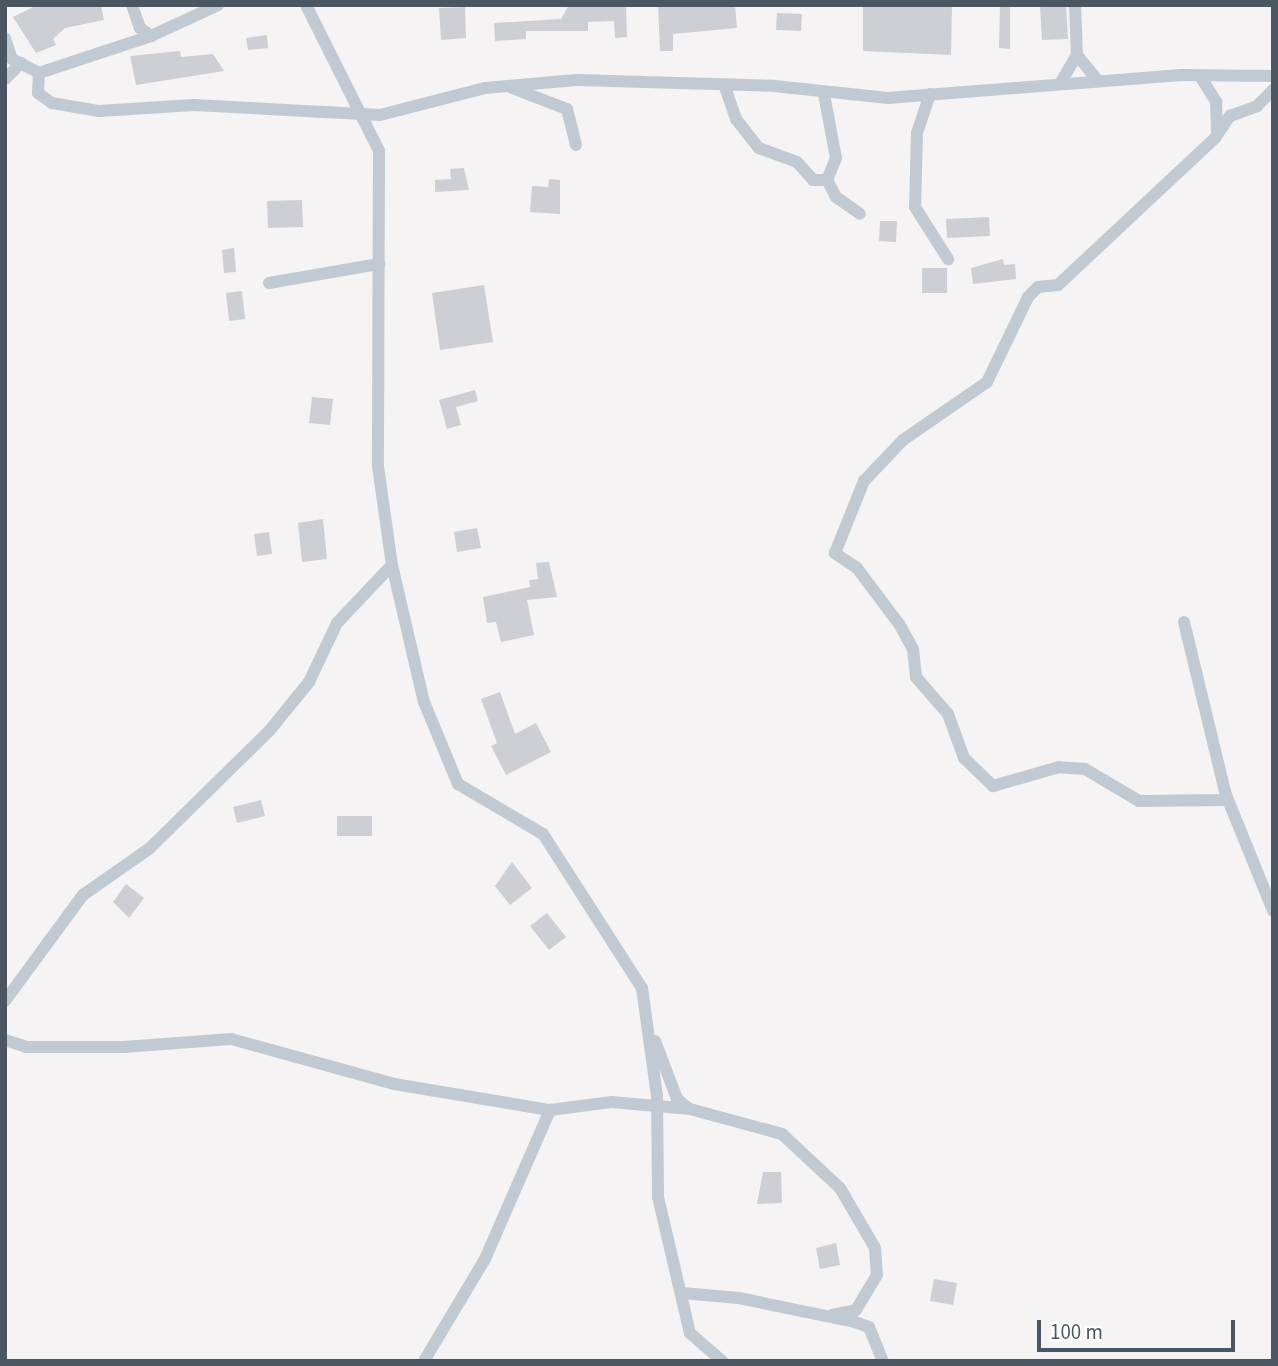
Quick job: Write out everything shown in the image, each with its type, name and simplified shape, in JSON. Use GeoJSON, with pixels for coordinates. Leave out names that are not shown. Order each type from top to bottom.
{"type":"FeatureCollection","features":[{"type":"Feature","properties":{"kind":"street"},"geometry":{"type":"LineString","coordinates":[[132,5],[139,28],[151,36]]}},
{"type":"Feature","properties":{"kind":"street"},"geometry":{"type":"LineString","coordinates":[[5,38],[12,58],[39,73],[151,36],[218,5]]}},
{"type":"Feature","properties":{"kind":"street"},"geometry":{"type":"LineString","coordinates":[[306,5],[379,151],[378,466],[392,565],[424,702],[457,784],[543,834],[642,988],[652,1034],[657,1100],[658,1197],[690,1333],[722,1361]]}},
{"type":"Feature","properties":{"kind":"street"},"geometry":{"type":"LineString","coordinates":[[1060,84],[1077,55],[1075,5]]}},
{"type":"Feature","properties":{"kind":"street"},"geometry":{"type":"LineString","coordinates":[[1077,55],[1098,81]]}},
{"type":"Feature","properties":{"kind":"street"},"geometry":{"type":"LineString","coordinates":[[5,79],[21,63]]}},
{"type":"Feature","properties":{"kind":"street"},"geometry":{"type":"LineString","coordinates":[[39,73],[38,93],[52,103],[99,111],[194,105],[360,114],[412,112],[509,86],[577,79],[824,94],[930,94],[1098,81],[1273,76]]}},
{"type":"Feature","properties":{"kind":"street"},"geometry":{"type":"LineString","coordinates":[[1200,76],[1216,102],[1217,131]]}},
{"type":"Feature","properties":{"kind":"street"},"geometry":{"type":"LineString","coordinates":[[509,86],[567,109],[576,145]]}},
{"type":"Feature","properties":{"kind":"street"},"geometry":{"type":"LineString","coordinates":[[725,87],[736,119],[759,148],[777,160],[797,162],[813,180],[827,180]]}},
{"type":"Feature","properties":{"kind":"street"},"geometry":{"type":"LineString","coordinates":[[1228,800],[1139,801],[1086,769],[1059,767],[993,786],[964,758],[948,713],[916,677],[913,649],[899,624],[857,568],[835,553],[864,481],[903,440],[986,382],[1028,297],[1038,288],[1058,285],[1217,131],[1273,90]]}},
{"type":"Feature","properties":{"kind":"street"},"geometry":{"type":"LineString","coordinates":[[824,94],[836,158],[827,180]]}},
{"type":"Feature","properties":{"kind":"street"},"geometry":{"type":"LineString","coordinates":[[930,94],[917,134],[915,207],[948,259]]}},
{"type":"Feature","properties":{"kind":"street"},"geometry":{"type":"LineString","coordinates":[[827,180],[836,197],[860,214]]}},
{"type":"Feature","properties":{"kind":"street"},"geometry":{"type":"LineString","coordinates":[[269,283],[379,264]]}},
{"type":"Feature","properties":{"kind":"street"},"geometry":{"type":"LineString","coordinates":[[5,1001],[83,895],[150,848],[270,730],[309,682],[337,623],[392,565]]}},
{"type":"Feature","properties":{"kind":"street"},"geometry":{"type":"LineString","coordinates":[[1185,622],[1228,800],[1273,911]]}},
{"type":"Feature","properties":{"kind":"street"},"geometry":{"type":"LineString","coordinates":[[652,1034],[677,1099],[690,1109]]}},
{"type":"Feature","properties":{"kind":"street"},"geometry":{"type":"LineString","coordinates":[[5,1040],[26,1047],[124,1047],[231,1039],[394,1084],[453,1089],[550,1111],[612,1102],[657,1100],[782,1135],[840,1188],[875,1248],[877,1275],[856,1310],[833,1315]]}},
{"type":"Feature","properties":{"kind":"street"},"geometry":{"type":"LineString","coordinates":[[424,1361],[485,1259],[550,1111]]}},
{"type":"Feature","properties":{"kind":"street"},"geometry":{"type":"LineString","coordinates":[[682,1293],[833,1315],[869,1327],[883,1361]]}},
{"type":"Feature","properties":{"kind":"building"},"geometry":{"type":"Polygon","coordinates":[[[37,5],[101,5],[104,20],[65,28],[53,39],[56,45],[36,53],[13,17],[37,5]]]}},
{"type":"Feature","properties":{"kind":"building"},"geometry":{"type":"Polygon","coordinates":[[[569,5],[626,5],[627,37],[615,38],[614,21],[588,22],[588,31],[526,31],[526,39],[495,41],[494,23],[561,19],[569,5]]]}},
{"type":"Feature","properties":{"kind":"building"},"geometry":{"type":"Polygon","coordinates":[[[658,5],[735,5],[737,28],[673,34],[673,51],[660,51],[658,5]]]}},
{"type":"Feature","properties":{"kind":"building"},"geometry":{"type":"Polygon","coordinates":[[[863,5],[952,6],[951,55],[863,51],[863,5]]]}},
{"type":"Feature","properties":{"kind":"building"},"geometry":{"type":"Polygon","coordinates":[[[1000,5],[1010,5],[1010,49],[999,48],[1000,5]]]}},
{"type":"Feature","properties":{"kind":"building"},"geometry":{"type":"Polygon","coordinates":[[[1040,5],[1066,5],[1068,39],[1042,40],[1040,5]]]}},
{"type":"Feature","properties":{"kind":"building"},"geometry":{"type":"Polygon","coordinates":[[[465,7],[466,38],[441,40],[439,8],[465,7]]]}},
{"type":"Feature","properties":{"kind":"building"},"geometry":{"type":"Polygon","coordinates":[[[777,13],[802,14],[801,31],[776,30],[777,13]]]}},
{"type":"Feature","properties":{"kind":"building"},"geometry":{"type":"Polygon","coordinates":[[[267,35],[268,48],[248,50],[246,38],[267,35]]]}},
{"type":"Feature","properties":{"kind":"building"},"geometry":{"type":"Polygon","coordinates":[[[180,51],[181,57],[213,54],[224,71],[136,85],[130,56],[180,51]]]}},
{"type":"Feature","properties":{"kind":"building"},"geometry":{"type":"Polygon","coordinates":[[[464,168],[469,190],[435,192],[435,180],[451,179],[450,169],[464,168]]]}},
{"type":"Feature","properties":{"kind":"building"},"geometry":{"type":"Polygon","coordinates":[[[549,179],[560,180],[560,214],[530,212],[532,186],[548,187],[549,179]]]}},
{"type":"Feature","properties":{"kind":"building"},"geometry":{"type":"Polygon","coordinates":[[[302,200],[303,227],[268,228],[267,201],[302,200]]]}},
{"type":"Feature","properties":{"kind":"building"},"geometry":{"type":"Polygon","coordinates":[[[989,217],[990,236],[947,238],[946,219],[989,217]]]}},
{"type":"Feature","properties":{"kind":"building"},"geometry":{"type":"Polygon","coordinates":[[[880,221],[897,221],[896,242],[879,241],[880,221]]]}},
{"type":"Feature","properties":{"kind":"building"},"geometry":{"type":"Polygon","coordinates":[[[234,248],[236,272],[224,273],[222,250],[234,248]]]}},
{"type":"Feature","properties":{"kind":"building"},"geometry":{"type":"Polygon","coordinates":[[[1003,259],[1004,265],[1015,264],[1016,279],[973,284],[971,268],[1003,259]]]}},
{"type":"Feature","properties":{"kind":"building"},"geometry":{"type":"Polygon","coordinates":[[[922,268],[947,268],[947,293],[922,293],[922,268]]]}},
{"type":"Feature","properties":{"kind":"building"},"geometry":{"type":"Polygon","coordinates":[[[484,285],[493,342],[440,350],[432,293],[484,285]]]}},
{"type":"Feature","properties":{"kind":"building"},"geometry":{"type":"Polygon","coordinates":[[[242,291],[245,319],[229,321],[226,293],[242,291]]]}},
{"type":"Feature","properties":{"kind":"building"},"geometry":{"type":"Polygon","coordinates":[[[475,390],[478,401],[456,407],[461,425],[447,429],[439,400],[475,390]]]}},
{"type":"Feature","properties":{"kind":"building"},"geometry":{"type":"Polygon","coordinates":[[[312,397],[333,399],[330,425],[309,423],[312,397]]]}},
{"type":"Feature","properties":{"kind":"building"},"geometry":{"type":"Polygon","coordinates":[[[323,519],[327,559],[302,562],[298,523],[323,519]]]}},
{"type":"Feature","properties":{"kind":"building"},"geometry":{"type":"Polygon","coordinates":[[[477,528],[481,548],[457,552],[454,532],[477,528]]]}},
{"type":"Feature","properties":{"kind":"building"},"geometry":{"type":"Polygon","coordinates":[[[269,532],[272,554],[257,556],[254,534],[269,532]]]}},
{"type":"Feature","properties":{"kind":"building"},"geometry":{"type":"Polygon","coordinates":[[[549,562],[557,597],[527,600],[534,635],[501,642],[496,622],[487,623],[483,597],[530,587],[529,580],[538,579],[536,563],[549,562]]]}},
{"type":"Feature","properties":{"kind":"building"},"geometry":{"type":"Polygon","coordinates":[[[500,692],[515,734],[536,723],[551,752],[506,775],[491,746],[497,743],[481,699],[500,692]]]}},
{"type":"Feature","properties":{"kind":"building"},"geometry":{"type":"Polygon","coordinates":[[[261,800],[265,816],[237,823],[233,807],[261,800]]]}},
{"type":"Feature","properties":{"kind":"building"},"geometry":{"type":"Polygon","coordinates":[[[337,816],[372,816],[372,836],[337,836],[337,816]]]}},
{"type":"Feature","properties":{"kind":"building"},"geometry":{"type":"Polygon","coordinates":[[[512,862],[532,888],[510,905],[495,886],[512,862]]]}},
{"type":"Feature","properties":{"kind":"building"},"geometry":{"type":"Polygon","coordinates":[[[126,884],[144,898],[129,918],[113,902],[126,884]]]}},
{"type":"Feature","properties":{"kind":"building"},"geometry":{"type":"Polygon","coordinates":[[[547,913],[566,937],[549,950],[530,926],[547,913]]]}},
{"type":"Feature","properties":{"kind":"building"},"geometry":{"type":"Polygon","coordinates":[[[763,1172],[781,1172],[782,1203],[757,1204],[763,1172]]]}},
{"type":"Feature","properties":{"kind":"building"},"geometry":{"type":"Polygon","coordinates":[[[836,1243],[840,1265],[820,1269],[816,1248],[836,1243]]]}},
{"type":"Feature","properties":{"kind":"building"},"geometry":{"type":"Polygon","coordinates":[[[934,1279],[957,1283],[953,1305],[930,1301],[934,1279]]]}}]}
